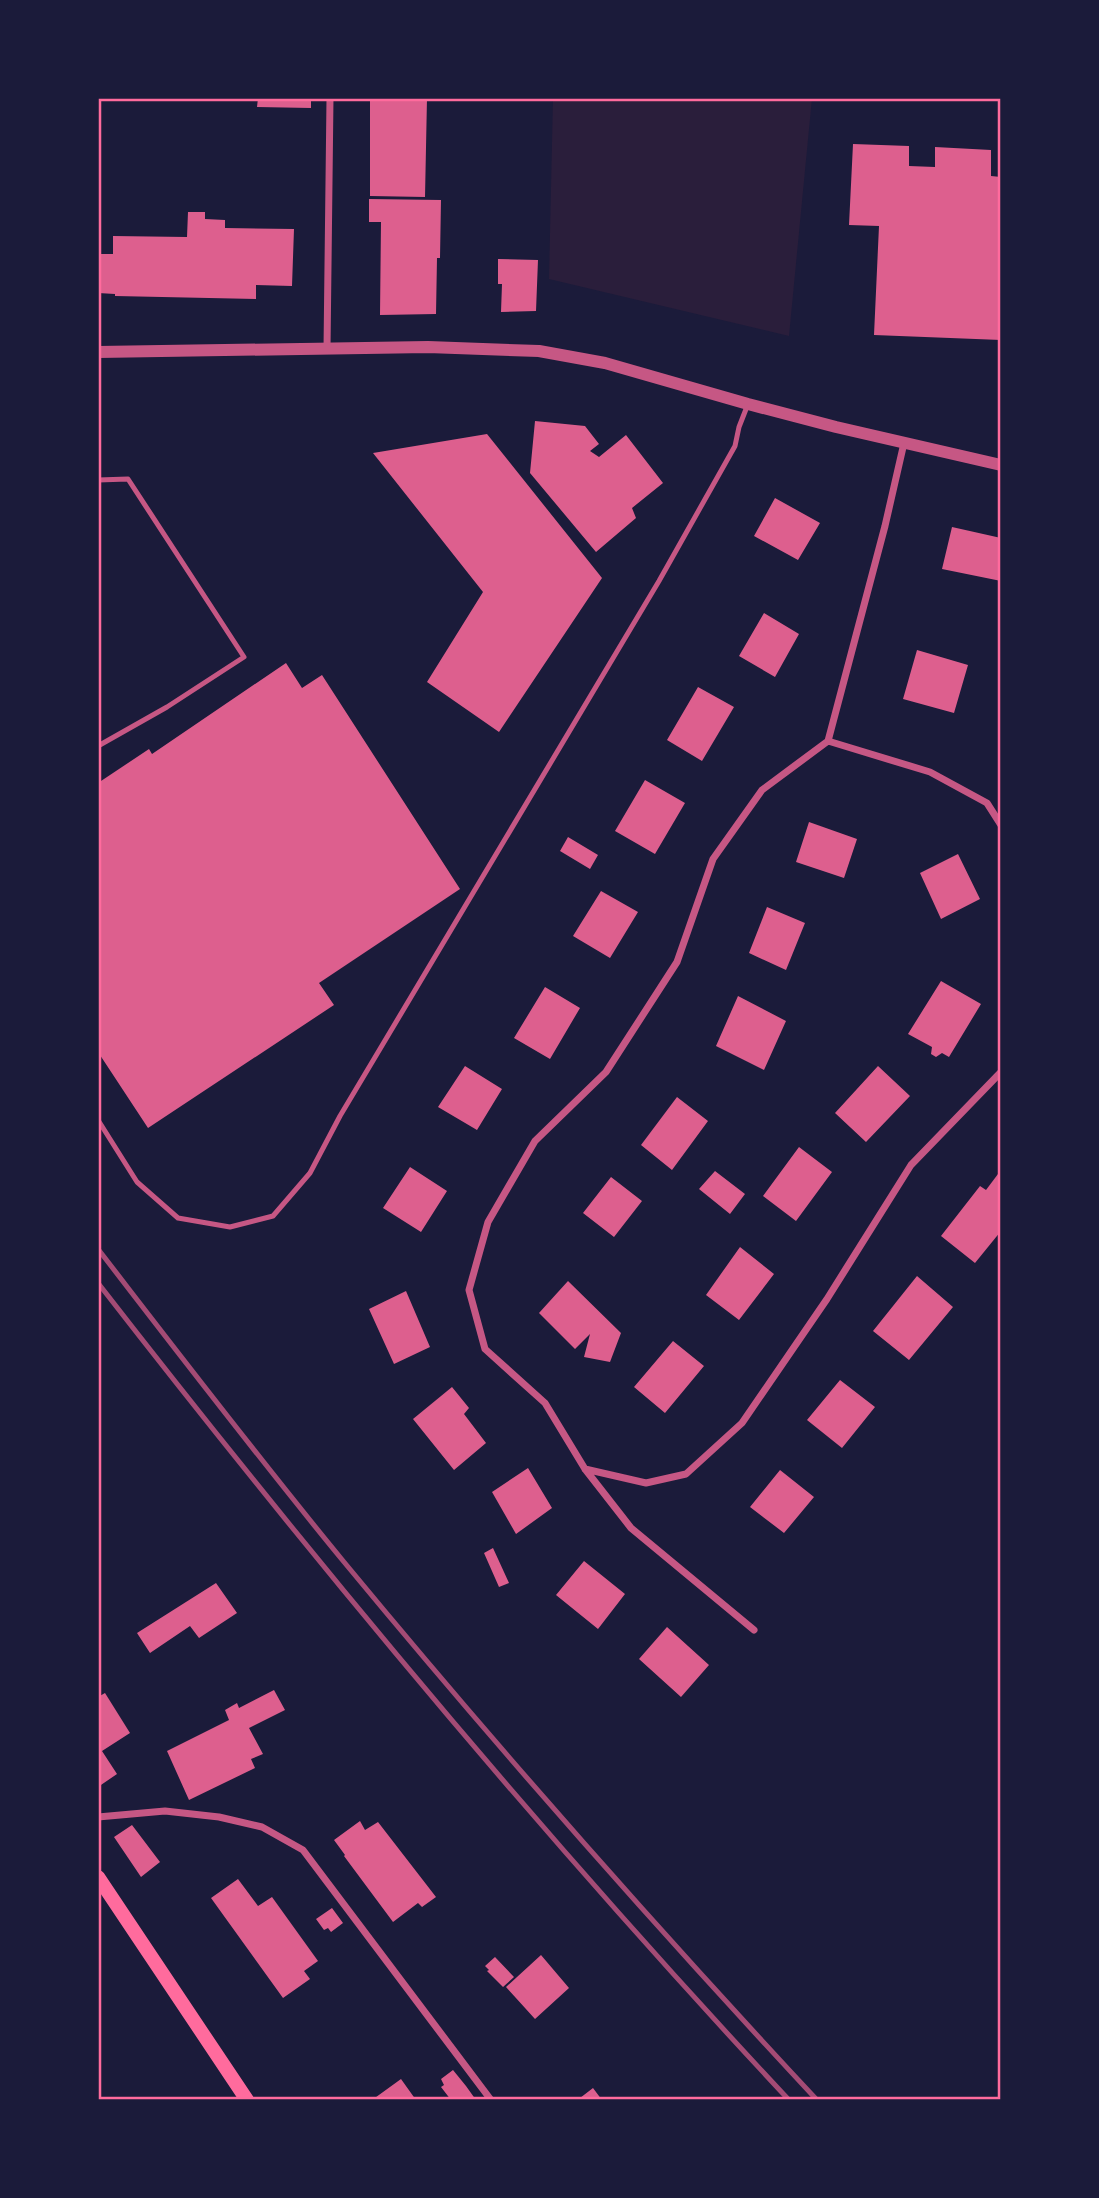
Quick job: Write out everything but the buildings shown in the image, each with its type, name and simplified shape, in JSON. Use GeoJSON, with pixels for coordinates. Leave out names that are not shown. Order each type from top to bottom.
{"type":"FeatureCollection","features":[{"type":"Feature","properties":{"kind":"main road"},"geometry":{"type":"LineString","coordinates":[[98,1877],[247,2100]]}},
{"type":"Feature","properties":{"kind":"street"},"geometry":{"type":"LineString","coordinates":[[327,349],[330,98]]}},
{"type":"Feature","properties":{"kind":"street"},"geometry":{"type":"LineString","coordinates":[[98,352],[428,347],[539,351],[605,363],[748,404],[1001,465]]}},
{"type":"Feature","properties":{"kind":"street"},"geometry":{"type":"LineString","coordinates":[[754,1630],[631,1528],[586,1469],[545,1403],[485,1349],[470,1290],[488,1222],[535,1141],[606,1072],[677,962],[713,859],[762,790],[828,741],[885,526],[904,443]]}},
{"type":"Feature","properties":{"kind":"street"},"geometry":{"type":"LineString","coordinates":[[828,741],[930,772],[987,803],[1001,825]]}},
{"type":"Feature","properties":{"kind":"street"},"geometry":{"type":"LineString","coordinates":[[586,1469],[646,1483],[686,1474],[742,1423],[827,1299],[911,1165],[1001,1072]]}},
{"type":"Feature","properties":{"kind":"street"},"geometry":{"type":"LineString","coordinates":[[98,1817],[165,1811],[219,1817],[262,1827],[303,1850],[491,2100]]}},
{"type":"Feature","properties":{"kind":"lane"},"geometry":{"type":"LineString","coordinates":[[98,1120],[137,1182],[178,1218],[230,1227],[272,1216],[310,1173],[347,1104],[659,581],[735,446],[748,404]]}},
{"type":"Feature","properties":{"kind":"lane"},"geometry":{"type":"LineString","coordinates":[[98,480],[128,480],[244,657],[167,707],[98,746]]}},
{"type":"Feature","properties":{"kind":"shaded area"},"geometry":{"type":"Polygon","coordinates":[[[553,98],[812,98],[789,336],[549,279],[553,98]]]}},
{"type":"Feature","properties":{"kind":"railway"},"geometry":{"type":"LineString","coordinates":[[98,1249],[220,1407],[401,1631],[576,1834],[817,2100]]}},
{"type":"Feature","properties":{"kind":"railway"},"geometry":{"type":"LineString","coordinates":[[98,1283],[264,1493],[434,1699],[609,1902],[789,2100]]}}]}
